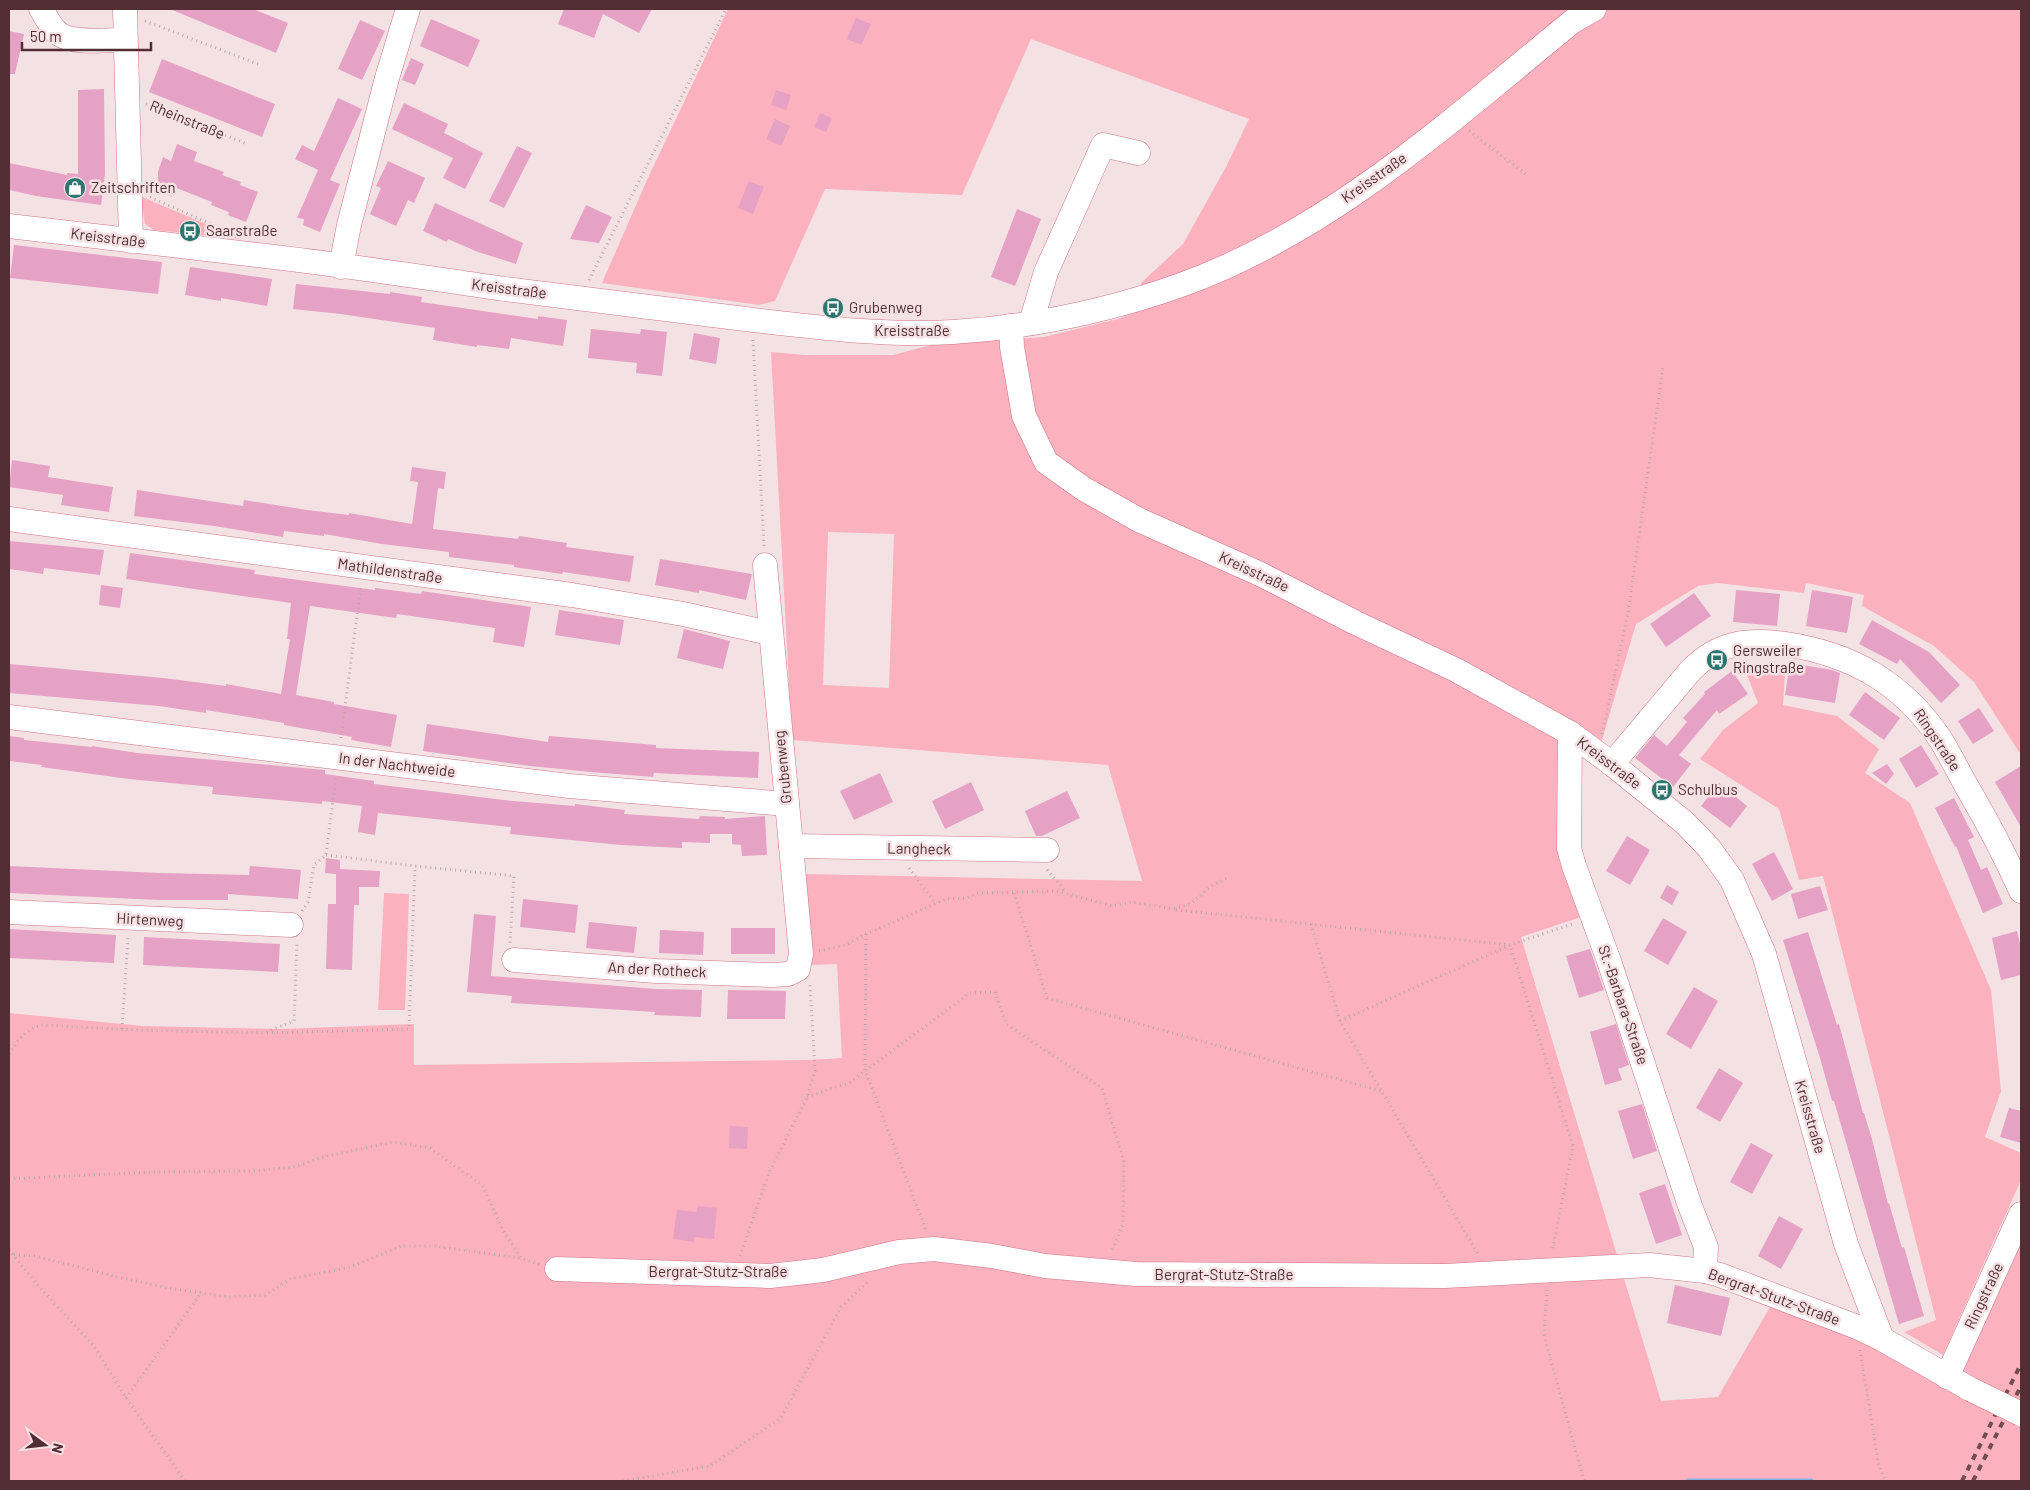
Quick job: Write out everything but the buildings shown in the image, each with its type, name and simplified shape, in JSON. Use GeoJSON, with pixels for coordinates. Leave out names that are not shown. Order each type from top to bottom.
{"type":"FeatureCollection","features":[{"type":"Feature","properties":{"kind":"street"},"geometry":{"type":"LineString","coordinates":[[41,9],[50,24],[60,35],[72,40],[125,40]]}},
{"type":"Feature","properties":{"kind":"street"},"geometry":{"type":"LineString","coordinates":[[341,267],[382,96],[408,9]]}},
{"type":"Feature","properties":{"kind":"street","name":"Kreisstraße"},"geometry":{"type":"LineString","coordinates":[[9,226],[268,256],[752,320],[849,330],[950,332],[1021,325],[1108,308],[1173,288],[1250,255],[1314,219],[1388,170],[1573,21],[1594,9]]}},
{"type":"Feature","properties":{"kind":"street","name":"Rheinstraße"},"geometry":{"type":"LineString","coordinates":[[125,11],[131,241]]}},
{"type":"Feature","properties":{"kind":"street"},"geometry":{"type":"LineString","coordinates":[[1021,325],[1103,145],[1138,153]]}},
{"type":"Feature","properties":{"kind":"street","name":"Kreisstraße"},"geometry":{"type":"LineString","coordinates":[[1021,325],[1012,347],[1024,416],[1046,462],[1084,489],[1139,520],[1260,574],[1456,670],[1570,733],[1685,823],[1709,848],[1732,880],[1764,954],[1846,1244],[1882,1338]]}},
{"type":"Feature","properties":{"kind":"street","name":"Mathildenstraße"},"geometry":{"type":"LineString","coordinates":[[9,519],[572,595],[683,614],[770,632]]}},
{"type":"Feature","properties":{"kind":"street","name":"Grubenweg"},"geometry":{"type":"LineString","coordinates":[[765,565],[800,962]]}},
{"type":"Feature","properties":{"kind":"street","name":"Ringstraße"},"geometry":{"type":"LineString","coordinates":[[1605,759],[1702,659],[1718,649],[1734,644],[1762,642],[1805,647],[1830,654],[1853,662],[1874,673],[1917,709],[1940,740],[2002,847],[2021,891]]}},
{"type":"Feature","properties":{"kind":"street","name":"In der Nachtweide"},"geometry":{"type":"LineString","coordinates":[[9,717],[569,786],[786,804]]}},
{"type":"Feature","properties":{"kind":"street","name":"St.-Barbara-Straße"},"geometry":{"type":"LineString","coordinates":[[1570,733],[1570,848],[1690,1206],[1706,1247],[1705,1271]]}},
{"type":"Feature","properties":{"kind":"street","name":"Langheck"},"geometry":{"type":"LineString","coordinates":[[790,846],[1047,850]]}},
{"type":"Feature","properties":{"kind":"street","name":"Hirtenweg"},"geometry":{"type":"LineString","coordinates":[[9,912],[291,925]]}},
{"type":"Feature","properties":{"kind":"street","name":"An der Rotheck"},"geometry":{"type":"LineString","coordinates":[[514,960],[656,971],[773,975],[788,974],[800,962]]}},
{"type":"Feature","properties":{"kind":"street","name":"Ringstraße"},"geometry":{"type":"LineString","coordinates":[[1947,1377],[2021,1214]]}},
{"type":"Feature","properties":{"kind":"street","name":"Bergrat-Stutz-Straße"},"geometry":{"type":"LineString","coordinates":[[557,1269],[770,1276],[823,1270],[892,1254],[934,1249],[992,1256],[1045,1266],[1136,1274],[1445,1276],[1649,1265],[1705,1271],[1737,1281],[1882,1338]]}},
{"type":"Feature","properties":{"kind":"street"},"geometry":{"type":"LineString","coordinates":[[1882,1338],[1947,1377],[2021,1414]]}},
{"type":"Feature","properties":{"kind":"path"},"geometry":{"type":"LineString","coordinates":[[580,298],[726,9]]}},
{"type":"Feature","properties":{"kind":"path"},"geometry":{"type":"LineString","coordinates":[[125,11],[258,64]]}},
{"type":"Feature","properties":{"kind":"path","name":"Rheinstraße"},"geometry":{"type":"LineString","coordinates":[[127,96],[247,144]]}},
{"type":"Feature","properties":{"kind":"path"},"geometry":{"type":"LineString","coordinates":[[1453,118],[1527,175]]}},
{"type":"Feature","properties":{"kind":"path"},"geometry":{"type":"LineString","coordinates":[[129,187],[226,231]]}},
{"type":"Feature","properties":{"kind":"path"},"geometry":{"type":"LineString","coordinates":[[752,320],[765,565]]}},
{"type":"Feature","properties":{"kind":"path"},"geometry":{"type":"LineString","coordinates":[[1605,759],[1663,367]]}},
{"type":"Feature","properties":{"kind":"path"},"geometry":{"type":"LineString","coordinates":[[895,849],[935,903]]}},
{"type":"Feature","properties":{"kind":"path"},"geometry":{"type":"LineString","coordinates":[[326,855],[514,876],[509,939],[514,960]]}},
{"type":"Feature","properties":{"kind":"path"},"geometry":{"type":"LineString","coordinates":[[9,1054],[24,1034],[31,1028],[42,1025],[264,1033],[410,1030],[415,866]]}},
{"type":"Feature","properties":{"kind":"path"},"geometry":{"type":"LineString","coordinates":[[1173,909],[1190,904],[1213,885],[1229,877]]}},
{"type":"Feature","properties":{"kind":"path"},"geometry":{"type":"LineString","coordinates":[[733,1275],[769,1173],[807,1097],[815,1071],[810,980],[800,962],[846,944],[935,903],[946,899],[967,898],[978,893],[991,891],[1014,893],[1057,891],[1112,906],[1132,902],[1173,909],[1510,945]]}},
{"type":"Feature","properties":{"kind":"path"},"geometry":{"type":"LineString","coordinates":[[1014,893],[1048,998],[1382,1091]]}},
{"type":"Feature","properties":{"kind":"path"},"geometry":{"type":"LineString","coordinates":[[1340,1021],[1510,945],[1592,918]]}},
{"type":"Feature","properties":{"kind":"path"},"geometry":{"type":"LineString","coordinates":[[122,1029],[130,919]]}},
{"type":"Feature","properties":{"kind":"path"},"geometry":{"type":"LineString","coordinates":[[1311,924],[1340,1021],[1489,1274]]}},
{"type":"Feature","properties":{"kind":"path"},"geometry":{"type":"LineString","coordinates":[[264,1033],[294,1021],[297,943],[291,925]]}},
{"type":"Feature","properties":{"kind":"path"},"geometry":{"type":"LineString","coordinates":[[866,934],[866,1070],[934,1249]]}},
{"type":"Feature","properties":{"kind":"path"},"geometry":{"type":"LineString","coordinates":[[1510,945],[1573,1146],[1548,1270],[1544,1334],[1584,1481]]}},
{"type":"Feature","properties":{"kind":"path"},"geometry":{"type":"LineString","coordinates":[[807,1097],[850,1082],[970,993],[994,992],[1006,1024],[1102,1088],[1124,1162],[1122,1225],[1104,1272]]}},
{"type":"Feature","properties":{"kind":"path"},"geometry":{"type":"LineString","coordinates":[[9,1179],[152,1172],[251,1171],[293,1167],[323,1157],[393,1142],[430,1148],[482,1185],[504,1232],[520,1258]]}},
{"type":"Feature","properties":{"kind":"path"},"geometry":{"type":"LineString","coordinates":[[14,1256],[35,1256],[122,1278],[229,1297],[265,1295],[290,1279],[347,1268],[402,1246],[433,1246],[520,1258],[557,1269]]}},
{"type":"Feature","properties":{"kind":"path"},"geometry":{"type":"LineString","coordinates":[[9,1250],[40,1288],[93,1345],[126,1398],[185,1481]]}},
{"type":"Feature","properties":{"kind":"path"},"geometry":{"type":"LineString","coordinates":[[623,1481],[710,1466],[781,1418],[841,1306],[870,1279]]}},
{"type":"Feature","properties":{"kind":"path"},"geometry":{"type":"LineString","coordinates":[[126,1398],[201,1293]]}},
{"type":"Feature","properties":{"kind":"path"},"geometry":{"type":"LineString","coordinates":[[1857,1327],[1879,1467],[1886,1481]]}},
{"type":"Feature","properties":{"kind":"shaded area"},"geometry":{"type":"Polygon","coordinates":[[[728,9],[2021,9],[2021,751],[2019,752],[1974,682],[1934,646],[1862,606],[1864,595],[1806,583],[1804,593],[1718,583],[1698,586],[1636,624],[1597,757],[1563,735],[1584,916],[1521,937],[1661,1401],[1718,1397],[1770,1307],[1863,1342],[1953,1392],[2021,1239],[2021,1481],[9,1481],[9,1013],[143,1026],[281,1029],[414,1024],[414,1065],[842,1058],[837,964],[811,965],[803,874],[1142,881],[1108,765],[792,740],[771,352],[805,355],[893,355],[935,344],[1044,337],[1118,319],[1144,309],[1141,283],[1183,244],[1226,167],[1249,119],[1031,39],[962,195],[825,189],[775,301],[759,305],[602,283],[647,180],[728,9]],[[828,532],[823,685],[889,688],[894,534],[828,532]]]}},
{"type":"Feature","properties":{"kind":"shaded area"},"geometry":{"type":"Polygon","coordinates":[[[140,196],[241,239],[154,230],[145,224],[140,196]]]}},
{"type":"Feature","properties":{"kind":"shaded area"},"geometry":{"type":"Polygon","coordinates":[[[1744,667],[1785,673],[1783,705],[1837,716],[1879,749],[1865,773],[1910,803],[1991,990],[2001,1091],[1985,1137],[2021,1153],[2021,1180],[1943,1355],[1904,1332],[1936,1320],[1823,876],[1799,880],[1779,809],[1700,759],[1723,730],[1758,703],[1744,667]]]}},
{"type":"Feature","properties":{"kind":"shaded area"},"geometry":{"type":"Polygon","coordinates":[[[384,893],[409,894],[405,1010],[378,1010],[384,893]]]}},
{"type":"Feature","properties":{"kind":"waterway"},"geometry":{"type":"LineString","coordinates":[[1688,1481],[1811,1481]]}},
{"type":"Feature","properties":{"kind":"railway"},"geometry":{"type":"LineString","coordinates":[[1962,1481],[2021,1364]]}},
{"type":"Feature","properties":{"kind":"railway"},"geometry":{"type":"LineString","coordinates":[[1973,1481],[2021,1386]]}},
{"type":"Feature","properties":{"kind":"place","name":"Zeitschriften"},"geometry":{"type":"Point","coordinates":[75,188]}},
{"type":"Feature","properties":{"kind":"place","name":"Saarstraße"},"geometry":{"type":"Point","coordinates":[190,231]}},
{"type":"Feature","properties":{"kind":"place","name":"Grubenweg"},"geometry":{"type":"Point","coordinates":[833,308]}},
{"type":"Feature","properties":{"kind":"place","name":"Gersweiler Ringstraße"},"geometry":{"type":"Point","coordinates":[1717,660]}},
{"type":"Feature","properties":{"kind":"place","name":"Schulbus"},"geometry":{"type":"Point","coordinates":[1662,790]}}]}
